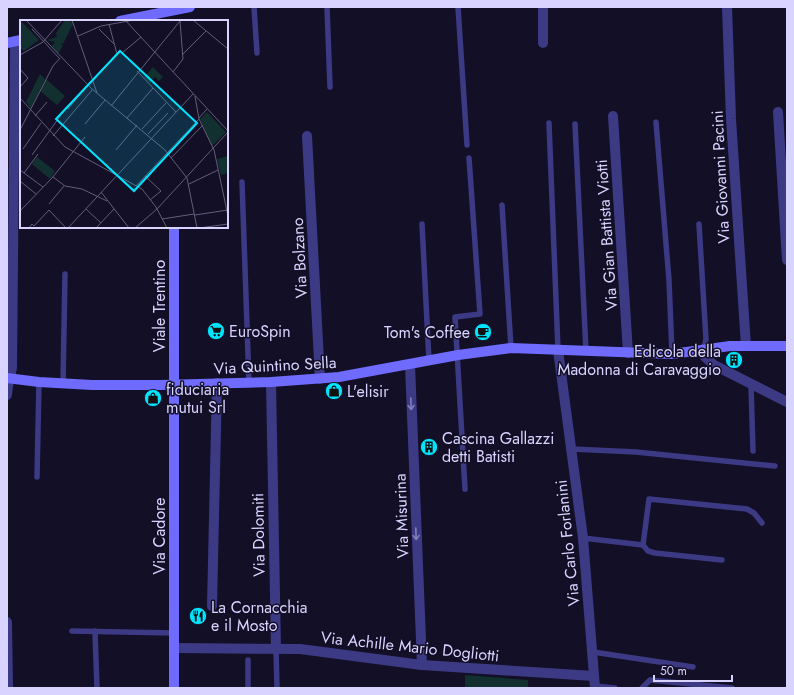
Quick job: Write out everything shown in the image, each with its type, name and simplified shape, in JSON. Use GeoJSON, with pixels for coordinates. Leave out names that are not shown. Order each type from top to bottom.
{"type":"FeatureCollection","features":[{"type":"Feature","properties":{"kind":"street"},"geometry":{"type":"LineString","coordinates":[[127,20],[174,13],[190,7]]}},
{"type":"Feature","properties":{"kind":"street"},"geometry":{"type":"LineString","coordinates":[[543,7],[543,44]]}},
{"type":"Feature","properties":{"kind":"street","name":"Via Giovanni Pacini"},"geometry":{"type":"LineString","coordinates":[[728,7],[731,119],[746,346]]}},
{"type":"Feature","properties":{"kind":"street"},"geometry":{"type":"LineString","coordinates":[[7,395],[8,378],[12,368],[10,141],[14,41]]}},
{"type":"Feature","properties":{"kind":"street"},"geometry":{"type":"LineString","coordinates":[[778,112],[787,260]]}},
{"type":"Feature","properties":{"kind":"street","name":"Via Gian Battista Viotti"},"geometry":{"type":"LineString","coordinates":[[613,116],[628,353]]}},
{"type":"Feature","properties":{"kind":"street","name":"Via Bolzano"},"geometry":{"type":"LineString","coordinates":[[307,136],[320,379]]}},
{"type":"Feature","properties":{"kind":"street","name":"Viale Trentino"},"geometry":{"type":"LineString","coordinates":[[174,228],[174,384]]}},
{"type":"Feature","properties":{"kind":"street","name":"Via Quintino Sella"},"geometry":{"type":"LineString","coordinates":[[8,378],[63,384],[249,383],[320,379],[410,365],[458,355],[511,348],[672,354],[717,347],[787,346]]}},
{"type":"Feature","properties":{"kind":"street"},"geometry":{"type":"LineString","coordinates":[[704,349],[705,357],[714,365],[787,402]]}},
{"type":"Feature","properties":{"kind":"street","name":"Via Carlo Forlanini"},"geometry":{"type":"LineString","coordinates":[[558,350],[583,538],[595,683]]}},
{"type":"Feature","properties":{"kind":"street","name":"Via Misurina"},"geometry":{"type":"LineString","coordinates":[[410,365],[422,665]]}},
{"type":"Feature","properties":{"kind":"street","name":"Via Dolomiti"},"geometry":{"type":"LineString","coordinates":[[271,382],[276,649]]}},
{"type":"Feature","properties":{"kind":"street"},"geometry":{"type":"LineString","coordinates":[[212,606],[217,383]]}},
{"type":"Feature","properties":{"kind":"street","name":"Via Cadore"},"geometry":{"type":"LineString","coordinates":[[174,384],[174,688]]}},
{"type":"Feature","properties":{"kind":"street"},"geometry":{"type":"LineString","coordinates":[[7,622],[8,688]]}},
{"type":"Feature","properties":{"kind":"street","name":"Via Achille Mario Dogliotti"},"geometry":{"type":"LineString","coordinates":[[174,648],[302,650],[422,665],[595,683]]}},
{"type":"Feature","properties":{"kind":"lane"},"geometry":{"type":"LineString","coordinates":[[254,7],[257,53]]}},
{"type":"Feature","properties":{"kind":"lane"},"geometry":{"type":"LineString","coordinates":[[328,7],[330,87]]}},
{"type":"Feature","properties":{"kind":"lane"},"geometry":{"type":"LineString","coordinates":[[458,7],[467,145]]}},
{"type":"Feature","properties":{"kind":"lane"},"geometry":{"type":"LineString","coordinates":[[656,122],[669,280],[672,354]]}},
{"type":"Feature","properties":{"kind":"lane"},"geometry":{"type":"LineString","coordinates":[[549,123],[558,350]]}},
{"type":"Feature","properties":{"kind":"lane"},"geometry":{"type":"LineString","coordinates":[[575,124],[586,351]]}},
{"type":"Feature","properties":{"kind":"lane"},"geometry":{"type":"LineString","coordinates":[[465,489],[455,317],[480,314],[469,158]]}},
{"type":"Feature","properties":{"kind":"lane"},"geometry":{"type":"LineString","coordinates":[[242,182],[249,383]]}},
{"type":"Feature","properties":{"kind":"lane"},"geometry":{"type":"LineString","coordinates":[[502,205],[511,348]]}},
{"type":"Feature","properties":{"kind":"lane"},"geometry":{"type":"LineString","coordinates":[[422,224],[429,361]]}},
{"type":"Feature","properties":{"kind":"lane"},"geometry":{"type":"LineString","coordinates":[[699,224],[706,339],[704,349]]}},
{"type":"Feature","properties":{"kind":"lane"},"geometry":{"type":"LineString","coordinates":[[63,384],[65,274]]}},
{"type":"Feature","properties":{"kind":"lane"},"geometry":{"type":"LineString","coordinates":[[37,477],[39,382]]}},
{"type":"Feature","properties":{"kind":"lane"},"geometry":{"type":"LineString","coordinates":[[751,385],[753,451]]}},
{"type":"Feature","properties":{"kind":"lane"},"geometry":{"type":"LineString","coordinates":[[572,449],[636,452],[775,466]]}},
{"type":"Feature","properties":{"kind":"lane"},"geometry":{"type":"LineString","coordinates":[[643,546],[649,499],[747,509],[754,513],[762,523]]}},
{"type":"Feature","properties":{"kind":"lane"},"geometry":{"type":"LineString","coordinates":[[583,538],[643,546],[648,551],[655,553],[722,560]]}},
{"type":"Feature","properties":{"kind":"lane"},"geometry":{"type":"LineString","coordinates":[[72,631],[174,633]]}},
{"type":"Feature","properties":{"kind":"lane"},"geometry":{"type":"LineString","coordinates":[[94,631],[97,688]]}},
{"type":"Feature","properties":{"kind":"lane","name":"Via Dolomiti"},"geometry":{"type":"LineString","coordinates":[[276,649],[277,688]]}},
{"type":"Feature","properties":{"kind":"lane"},"geometry":{"type":"LineString","coordinates":[[593,652],[692,667]]}},
{"type":"Feature","properties":{"kind":"lane"},"geometry":{"type":"LineString","coordinates":[[248,660],[248,688]]}},
{"type":"Feature","properties":{"kind":"lane"},"geometry":{"type":"LineString","coordinates":[[642,688],[650,680],[732,688]]}},
{"type":"Feature","properties":{"kind":"lane"},"geometry":{"type":"LineString","coordinates":[[595,683],[615,688]]}},
{"type":"Feature","properties":{"kind":"green space"},"geometry":{"type":"Polygon","coordinates":[[[465,675],[528,680],[528,688],[465,688],[465,675]]]}},
{"type":"Feature","properties":{"kind":"place","name":"EuroSpin"},"geometry":{"type":"Point","coordinates":[216,331]}},
{"type":"Feature","properties":{"kind":"place","name":"Tom's Coffee"},"geometry":{"type":"Point","coordinates":[483,332]}},
{"type":"Feature","properties":{"kind":"place","name":"Edicola della Madonna di Caravaggio"},"geometry":{"type":"Point","coordinates":[734,360]}},
{"type":"Feature","properties":{"kind":"place","name":"L'elisir"},"geometry":{"type":"Point","coordinates":[334,391]}},
{"type":"Feature","properties":{"kind":"place","name":"fiduciaria mutui Srl"},"geometry":{"type":"Point","coordinates":[153,398]}},
{"type":"Feature","properties":{"kind":"place","name":"Cascina Gallazzi detti Batisti"},"geometry":{"type":"Point","coordinates":[429,447]}},
{"type":"Feature","properties":{"kind":"place","name":"La Cornacchia e il Mosto"},"geometry":{"type":"Point","coordinates":[198,616]}}]}
